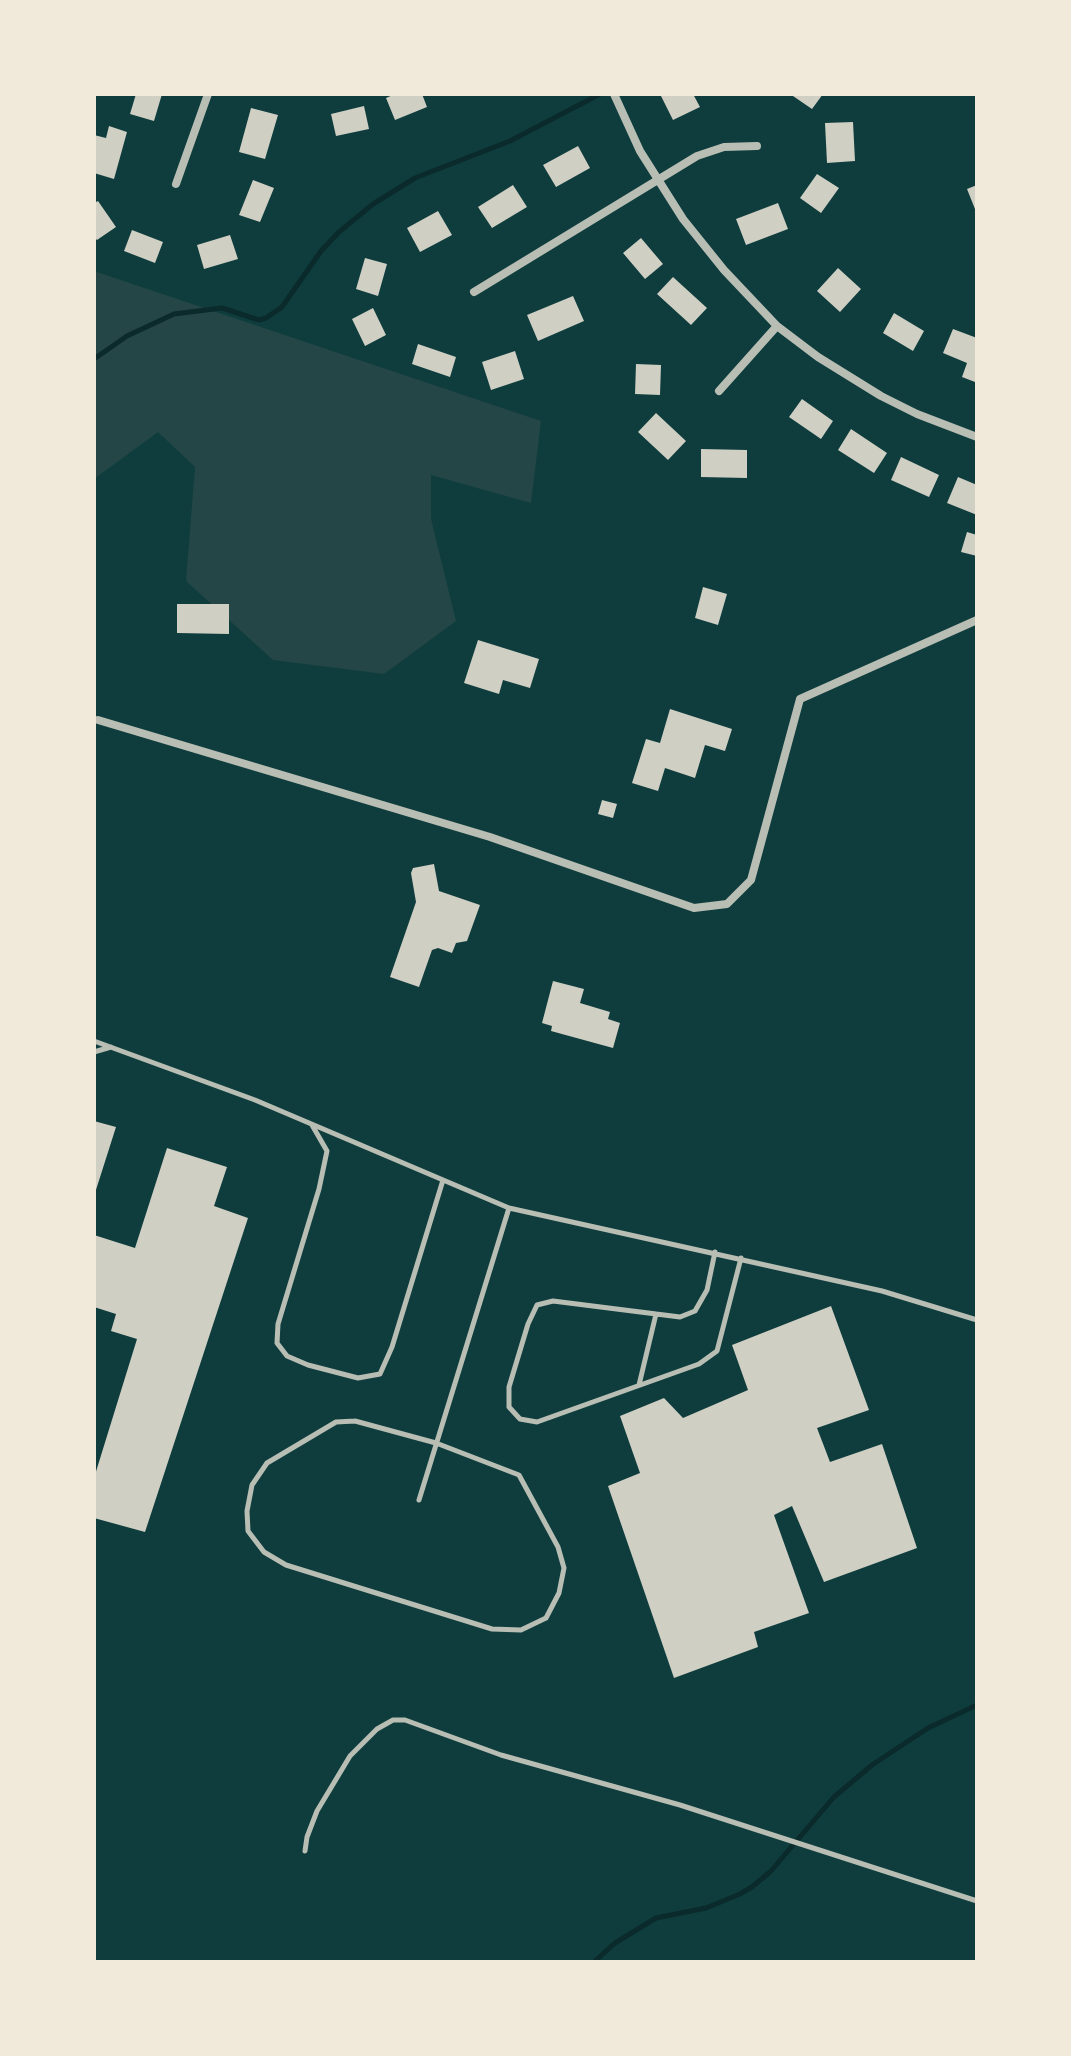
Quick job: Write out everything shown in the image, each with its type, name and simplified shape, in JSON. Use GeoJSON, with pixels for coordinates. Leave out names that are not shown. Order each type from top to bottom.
{"type":"FeatureCollection","features":[{"type":"Feature","properties":{"kind":"street"},"geometry":{"type":"LineString","coordinates":[[176,184],[208,94]]}},
{"type":"Feature","properties":{"kind":"street"},"geometry":{"type":"LineString","coordinates":[[614,94],[624,121],[656,181],[710,254],[777,326],[818,357],[881,396],[917,414],[977,437]]}},
{"type":"Feature","properties":{"kind":"street"},"geometry":{"type":"LineString","coordinates":[[474,292],[697,156],[724,147],[757,146]]}},
{"type":"Feature","properties":{"kind":"street"},"geometry":{"type":"LineString","coordinates":[[719,391],[777,326]]}},
{"type":"Feature","properties":{"kind":"street"},"geometry":{"type":"LineString","coordinates":[[98,720],[490,837],[694,908],[705,907],[727,904],[751,880],[800,699],[977,620]]}},
{"type":"Feature","properties":{"kind":"lane"},"geometry":{"type":"LineString","coordinates":[[94,1041],[311,1124],[509,1208],[882,1291],[977,1320]]}},
{"type":"Feature","properties":{"kind":"lane"},"geometry":{"type":"LineString","coordinates":[[94,1052],[112,1047]]}},
{"type":"Feature","properties":{"kind":"lane"},"geometry":{"type":"LineString","coordinates":[[311,1124],[327,1151],[319,1189],[278,1324],[277,1343],[287,1356],[298,1361],[358,1378],[380,1374],[392,1347],[443,1180]]}},
{"type":"Feature","properties":{"kind":"lane"},"geometry":{"type":"LineString","coordinates":[[419,1500],[509,1208]]}},
{"type":"Feature","properties":{"kind":"lane"},"geometry":{"type":"LineString","coordinates":[[715,1252],[707,1290],[695,1311],[680,1317],[553,1301],[537,1305],[509,1387],[509,1407],[520,1419],[537,1422],[699,1364],[717,1351],[741,1258]]}},
{"type":"Feature","properties":{"kind":"lane"},"geometry":{"type":"LineString","coordinates":[[639,1386],[656,1314]]}},
{"type":"Feature","properties":{"kind":"lane"},"geometry":{"type":"LineString","coordinates":[[355,1421],[436,1443],[519,1475],[527,1485],[558,1547],[564,1568],[559,1593],[546,1618],[521,1630],[492,1629],[286,1565],[264,1552],[248,1531],[247,1511],[252,1485],[267,1463],[336,1422],[355,1421]]}},
{"type":"Feature","properties":{"kind":"lane"},"geometry":{"type":"LineString","coordinates":[[305,1851],[317,1811],[350,1756],[377,1729],[393,1720],[405,1720],[501,1755],[680,1805],[977,1901]]}},
{"type":"Feature","properties":{"kind":"shaded area"},"geometry":{"type":"Polygon","coordinates":[[[94,271],[541,421],[531,503],[431,475],[431,519],[456,621],[384,674],[273,660],[186,581],[195,467],[158,432],[94,479],[94,271]]]}},
{"type":"Feature","properties":{"kind":"building"},"geometry":{"type":"Polygon","coordinates":[[[136,94],[162,94],[154,121],[130,114],[136,94]]]}},
{"type":"Feature","properties":{"kind":"building"},"geometry":{"type":"Polygon","coordinates":[[[395,94],[422,94],[427,107],[395,120],[386,98],[395,94]]]}},
{"type":"Feature","properties":{"kind":"building"},"geometry":{"type":"Polygon","coordinates":[[[660,94],[693,94],[700,107],[673,120],[660,94]]]}},
{"type":"Feature","properties":{"kind":"building"},"geometry":{"type":"Polygon","coordinates":[[[790,94],[823,94],[812,109],[790,94]]]}},
{"type":"Feature","properties":{"kind":"building"},"geometry":{"type":"Polygon","coordinates":[[[364,106],[369,129],[336,136],[331,114],[364,106]]]}},
{"type":"Feature","properties":{"kind":"building"},"geometry":{"type":"Polygon","coordinates":[[[251,108],[278,115],[265,159],[239,152],[251,108]]]}},
{"type":"Feature","properties":{"kind":"building"},"geometry":{"type":"Polygon","coordinates":[[[853,122],[855,161],[827,163],[825,123],[853,122]]]}},
{"type":"Feature","properties":{"kind":"building"},"geometry":{"type":"Polygon","coordinates":[[[109,126],[127,132],[114,179],[94,173],[94,135],[106,138],[109,126]]]}},
{"type":"Feature","properties":{"kind":"building"},"geometry":{"type":"Polygon","coordinates":[[[578,146],[590,168],[556,187],[543,165],[578,146]]]}},
{"type":"Feature","properties":{"kind":"building"},"geometry":{"type":"Polygon","coordinates":[[[817,174],[839,188],[821,213],[800,198],[817,174]]]}},
{"type":"Feature","properties":{"kind":"building"},"geometry":{"type":"Polygon","coordinates":[[[253,180],[274,188],[260,222],[239,215],[253,180]]]}},
{"type":"Feature","properties":{"kind":"building"},"geometry":{"type":"Polygon","coordinates":[[[513,185],[527,207],[492,228],[478,207],[513,185]]]}},
{"type":"Feature","properties":{"kind":"building"},"geometry":{"type":"Polygon","coordinates":[[[977,185],[977,214],[967,189],[977,185]]]}},
{"type":"Feature","properties":{"kind":"building"},"geometry":{"type":"Polygon","coordinates":[[[98,201],[116,227],[97,240],[94,237],[94,203],[98,201]]]}},
{"type":"Feature","properties":{"kind":"building"},"geometry":{"type":"Polygon","coordinates":[[[778,203],[788,229],[746,245],[736,219],[778,203]]]}},
{"type":"Feature","properties":{"kind":"building"},"geometry":{"type":"Polygon","coordinates":[[[438,211],[452,235],[420,252],[407,228],[438,211]]]}},
{"type":"Feature","properties":{"kind":"building"},"geometry":{"type":"Polygon","coordinates":[[[132,230],[163,242],[155,263],[124,251],[132,230]]]}},
{"type":"Feature","properties":{"kind":"building"},"geometry":{"type":"Polygon","coordinates":[[[230,235],[238,259],[204,269],[197,245],[230,235]]]}},
{"type":"Feature","properties":{"kind":"building"},"geometry":{"type":"Polygon","coordinates":[[[641,238],[663,264],[645,279],[623,253],[641,238]]]}},
{"type":"Feature","properties":{"kind":"building"},"geometry":{"type":"Polygon","coordinates":[[[365,258],[387,264],[378,296],[356,289],[365,258]]]}},
{"type":"Feature","properties":{"kind":"building"},"geometry":{"type":"Polygon","coordinates":[[[838,268],[861,289],[840,312],[817,291],[838,268]]]}},
{"type":"Feature","properties":{"kind":"building"},"geometry":{"type":"Polygon","coordinates":[[[673,277],[707,308],[691,325],[657,294],[673,277]]]}},
{"type":"Feature","properties":{"kind":"building"},"geometry":{"type":"Polygon","coordinates":[[[573,296],[584,321],[538,341],[527,315],[573,296]]]}},
{"type":"Feature","properties":{"kind":"building"},"geometry":{"type":"Polygon","coordinates":[[[373,308],[386,335],[365,346],[352,319],[373,308]]]}},
{"type":"Feature","properties":{"kind":"building"},"geometry":{"type":"Polygon","coordinates":[[[894,313],[924,331],[913,351],[883,333],[894,313]]]}},
{"type":"Feature","properties":{"kind":"building"},"geometry":{"type":"Polygon","coordinates":[[[953,329],[977,338],[975,382],[962,377],[967,363],[943,353],[953,329]]]}},
{"type":"Feature","properties":{"kind":"building"},"geometry":{"type":"Polygon","coordinates":[[[418,344],[456,357],[450,377],[412,364],[418,344]]]}},
{"type":"Feature","properties":{"kind":"building"},"geometry":{"type":"Polygon","coordinates":[[[515,351],[524,379],[491,390],[482,362],[515,351]]]}},
{"type":"Feature","properties":{"kind":"building"},"geometry":{"type":"Polygon","coordinates":[[[636,364],[661,365],[660,395],[635,394],[636,364]]]}},
{"type":"Feature","properties":{"kind":"building"},"geometry":{"type":"Polygon","coordinates":[[[802,399],[833,421],[821,439],[789,417],[802,399]]]}},
{"type":"Feature","properties":{"kind":"building"},"geometry":{"type":"Polygon","coordinates":[[[656,413],[686,441],[668,460],[638,432],[656,413]]]}},
{"type":"Feature","properties":{"kind":"building"},"geometry":{"type":"Polygon","coordinates":[[[851,429],[887,453],[874,473],[838,450],[851,429]]]}},
{"type":"Feature","properties":{"kind":"building"},"geometry":{"type":"Polygon","coordinates":[[[701,449],[747,450],[747,478],[701,477],[701,449]]]}},
{"type":"Feature","properties":{"kind":"building"},"geometry":{"type":"Polygon","coordinates":[[[901,457],[939,475],[929,497],[891,480],[901,457]]]}},
{"type":"Feature","properties":{"kind":"building"},"geometry":{"type":"Polygon","coordinates":[[[958,477],[977,485],[977,515],[947,503],[958,477]]]}},
{"type":"Feature","properties":{"kind":"building"},"geometry":{"type":"Polygon","coordinates":[[[967,532],[977,535],[977,556],[961,552],[967,532]]]}},
{"type":"Feature","properties":{"kind":"building"},"geometry":{"type":"Polygon","coordinates":[[[703,587],[727,594],[718,625],[695,618],[703,587]]]}},
{"type":"Feature","properties":{"kind":"building"},"geometry":{"type":"Polygon","coordinates":[[[177,604],[229,604],[229,634],[177,633],[177,604]]]}},
{"type":"Feature","properties":{"kind":"building"},"geometry":{"type":"Polygon","coordinates":[[[478,640],[539,659],[530,688],[503,680],[499,694],[464,683],[478,640]]]}},
{"type":"Feature","properties":{"kind":"building"},"geometry":{"type":"Polygon","coordinates":[[[670,709],[732,729],[725,751],[705,745],[695,778],[665,768],[658,791],[632,783],[646,739],[660,743],[670,709]]]}},
{"type":"Feature","properties":{"kind":"building"},"geometry":{"type":"Polygon","coordinates":[[[602,800],[617,804],[613,818],[598,814],[602,800]]]}},
{"type":"Feature","properties":{"kind":"building"},"geometry":{"type":"Polygon","coordinates":[[[434,864],[439,891],[480,905],[467,941],[456,943],[452,953],[438,948],[432,950],[419,987],[390,977],[416,902],[411,873],[413,868],[434,864]]]}},
{"type":"Feature","properties":{"kind":"building"},"geometry":{"type":"Polygon","coordinates":[[[553,981],[584,989],[580,1003],[610,1012],[608,1019],[620,1023],[613,1048],[551,1031],[552,1026],[542,1023],[553,981]]]}},
{"type":"Feature","properties":{"kind":"building"},"geometry":{"type":"Polygon","coordinates":[[[94,1121],[116,1127],[95,1193],[94,1193],[94,1121]]]}},
{"type":"Feature","properties":{"kind":"building"},"geometry":{"type":"Polygon","coordinates":[[[167,1148],[227,1167],[214,1206],[248,1218],[145,1532],[94,1518],[94,1478],[137,1339],[111,1331],[116,1314],[94,1307],[94,1235],[135,1248],[167,1148]]]}},
{"type":"Feature","properties":{"kind":"building"},"geometry":{"type":"Polygon","coordinates":[[[831,1306],[869,1410],[817,1428],[830,1462],[882,1444],[917,1548],[824,1582],[792,1506],[774,1515],[809,1613],[754,1632],[758,1647],[674,1678],[608,1486],[640,1473],[620,1416],[664,1398],[683,1418],[748,1390],[732,1345],[831,1306]]]}},
{"type":"Feature","properties":{"kind":"waterway"},"geometry":{"type":"LineString","coordinates":[[94,359],[127,336],[174,314],[222,308],[259,320],[266,318],[282,307],[321,251],[373,204],[415,178],[510,141],[600,94]]}},
{"type":"Feature","properties":{"kind":"waterway"},"geometry":{"type":"LineString","coordinates":[[594,1962],[615,1943],[656,1918],[706,1908],[752,1887],[771,1871],[834,1797],[872,1765],[928,1728],[977,1705]]}}]}
